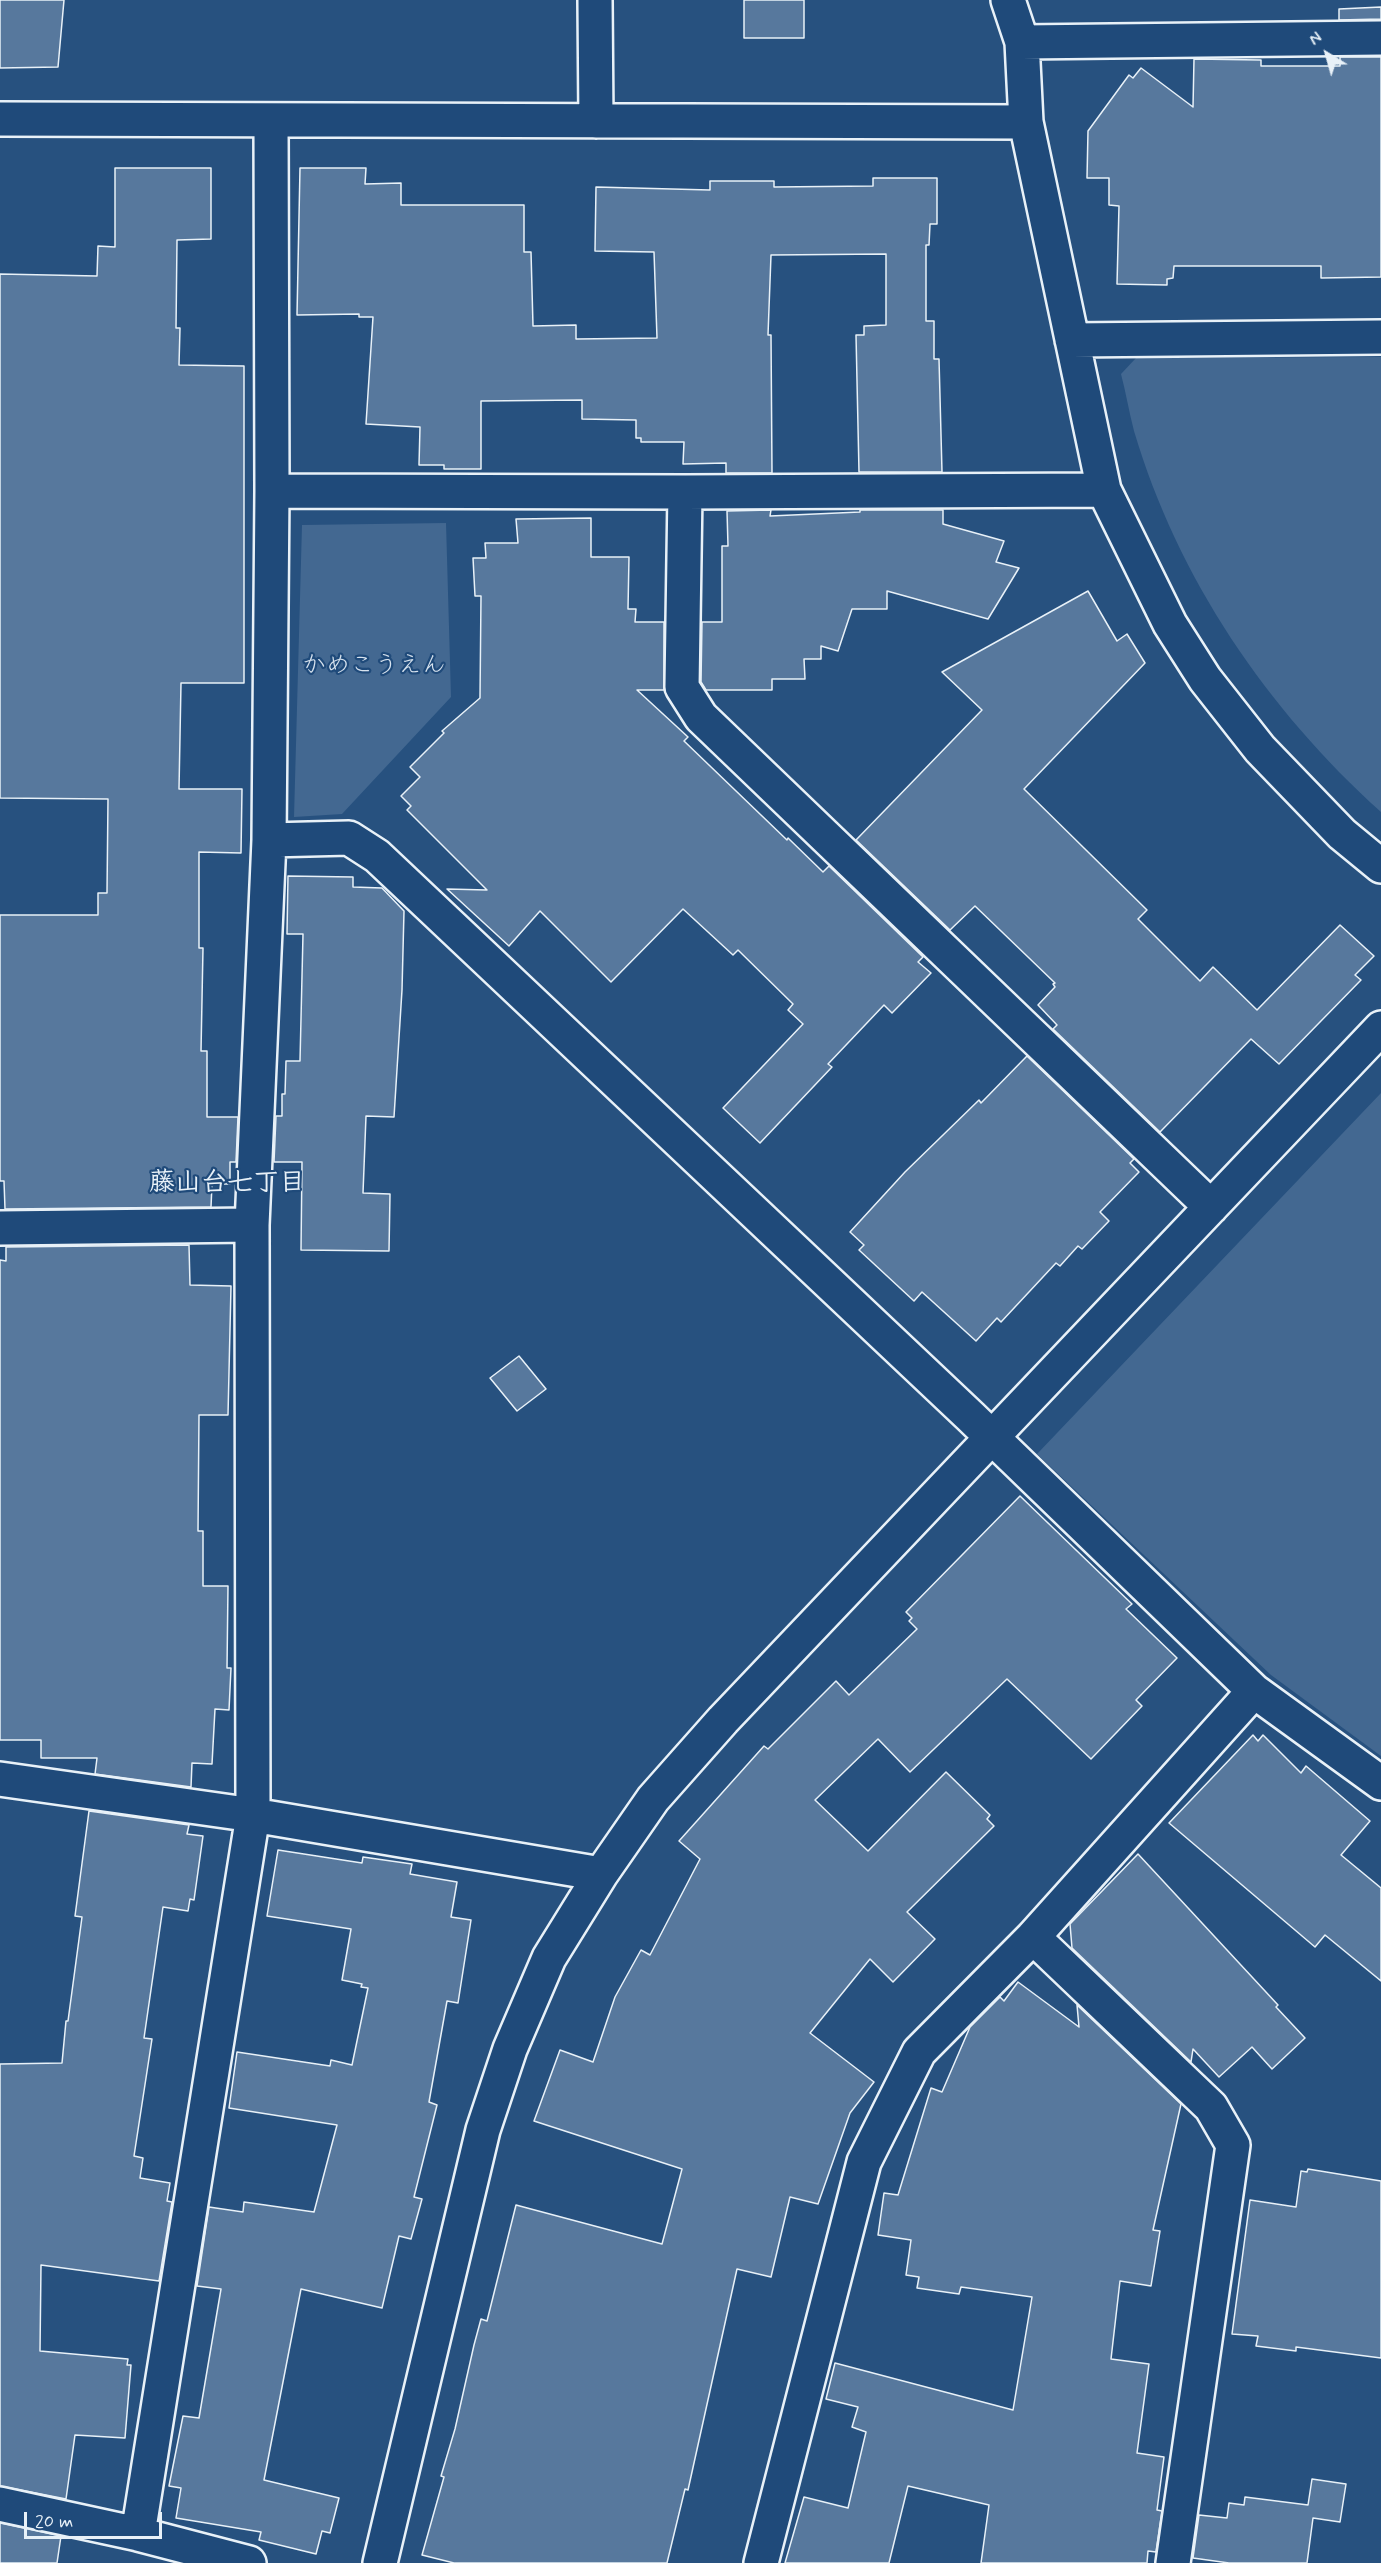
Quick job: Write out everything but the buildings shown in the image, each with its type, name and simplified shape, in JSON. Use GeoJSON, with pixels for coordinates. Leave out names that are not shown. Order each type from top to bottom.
{"type":"FeatureCollection","features":[{"type":"Feature","properties":{"kind":"street"},"geometry":{"type":"LineString","coordinates":[[595,0],[596,121]]}},
{"type":"Feature","properties":{"kind":"street"},"geometry":{"type":"LineString","coordinates":[[1008,0],[1022,42],[1026,122],[1104,490],[1170,624],[1205,679],[1260,749],[1342,834],[1381,866]]}},
{"type":"Feature","properties":{"kind":"street"},"geometry":{"type":"LineString","coordinates":[[1022,42],[1381,38]]}},
{"type":"Feature","properties":{"kind":"street"},"geometry":{"type":"LineString","coordinates":[[0,119],[1026,122]]}},
{"type":"Feature","properties":{"kind":"street"},"geometry":{"type":"LineString","coordinates":[[138,2534],[253,1815],[252,1225],[269,840],[272,491],[271,120]]}},
{"type":"Feature","properties":{"kind":"street"},"geometry":{"type":"LineString","coordinates":[[1072,340],[1381,338]]}},
{"type":"Feature","properties":{"kind":"street"},"geometry":{"type":"LineString","coordinates":[[272,491],[1104,490]]}},
{"type":"Feature","properties":{"kind":"street"},"geometry":{"type":"LineString","coordinates":[[685,492],[682,687],[701,717],[1211,1207]]}},
{"type":"Feature","properties":{"kind":"street"},"geometry":{"type":"LineString","coordinates":[[269,840],[349,838],[377,856],[992,1437],[1254,1691],[1381,1783]]}},
{"type":"Feature","properties":{"kind":"street"},"geometry":{"type":"LineString","coordinates":[[380,2563],[483,2130],[510,2049],[549,1958],[601,1874],[653,1799],[715,1729],[1381,1028]]}},
{"type":"Feature","properties":{"kind":"street"},"geometry":{"type":"LineString","coordinates":[[0,1228],[252,1225]]}},
{"type":"Feature","properties":{"kind":"street"},"geometry":{"type":"LineString","coordinates":[[761,2563],[864,2162],[920,2052],[1033,1937],[1254,1691]]}},
{"type":"Feature","properties":{"kind":"street"},"geometry":{"type":"LineString","coordinates":[[0,1779],[253,1815],[601,1874]]}},
{"type":"Feature","properties":{"kind":"street"},"geometry":{"type":"LineString","coordinates":[[1033,1937],[1211,2108],[1233,2145],[1173,2563]]}},
{"type":"Feature","properties":{"kind":"street"},"geometry":{"type":"LineString","coordinates":[[0,2504],[138,2534],[249,2563]]}},
{"type":"Feature","properties":{"kind":"green space"},"geometry":{"type":"Polygon","coordinates":[[[1381,357],[1381,812],[1300,730],[1264,685],[1231,638],[1201,589],[1175,538],[1153,486],[1134,431],[1121,374],[1136,358],[1381,357]]]}},
{"type":"Feature","properties":{"kind":"green space","name":"かめこうえん"},"geometry":{"type":"Polygon","coordinates":[[[446,523],[451,697],[342,814],[294,817],[302,525],[446,523]]]}},
{"type":"Feature","properties":{"kind":"green space"},"geometry":{"type":"Polygon","coordinates":[[[1381,1093],[1381,1756],[1271,1675],[1037,1454],[1381,1093]]]}},
{"type":"Feature","properties":{"kind":"district","name":"藤山台七丁目"},"geometry":{"type":"Point","coordinates":[227,1185]}}]}
